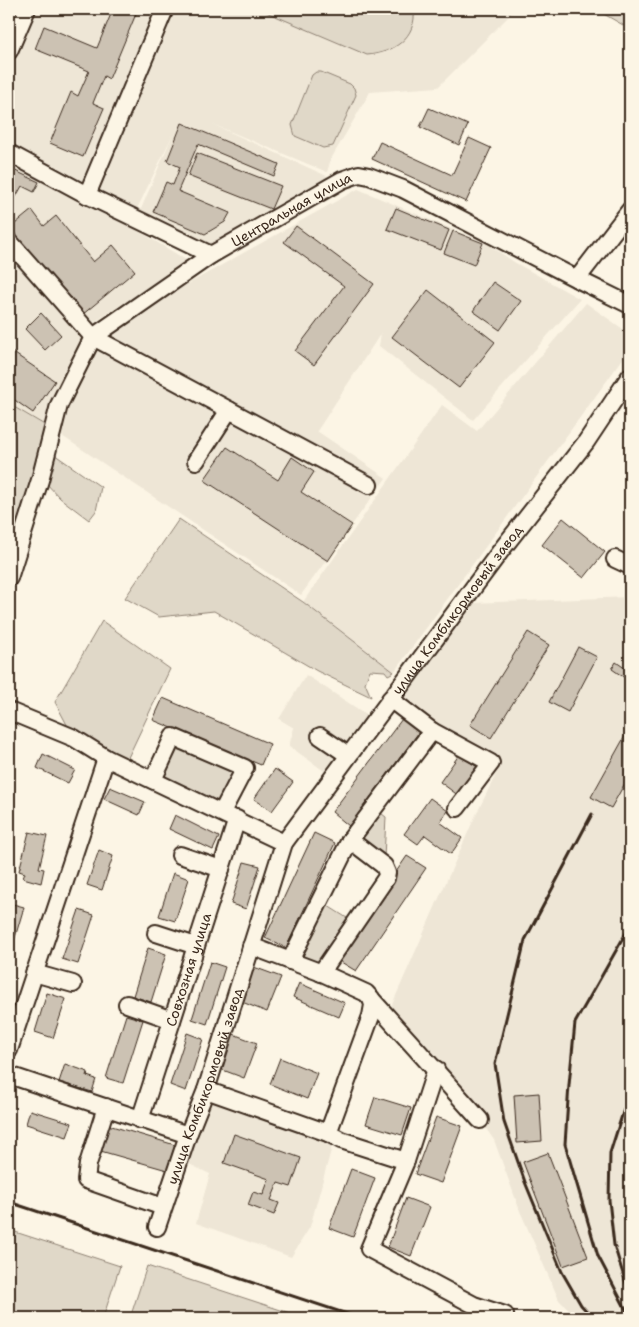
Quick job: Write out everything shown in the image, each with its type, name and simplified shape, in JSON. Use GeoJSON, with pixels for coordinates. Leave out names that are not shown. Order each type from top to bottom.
{"type":"FeatureCollection","features":[{"type":"Feature","properties":{"kind":"street"},"geometry":{"type":"LineString","coordinates":[[9,51],[27,9]]}},
{"type":"Feature","properties":{"kind":"street"},"geometry":{"type":"LineString","coordinates":[[87,196],[165,9]]}},
{"type":"Feature","properties":{"kind":"street"},"geometry":{"type":"LineString","coordinates":[[9,153],[87,196],[211,255]]}},
{"type":"Feature","properties":{"kind":"street","name":"Центральная улица"},"geometry":{"type":"LineString","coordinates":[[211,255],[342,180],[359,174],[403,188],[630,305]]}},
{"type":"Feature","properties":{"kind":"street"},"geometry":{"type":"LineString","coordinates":[[577,279],[630,210]]}},
{"type":"Feature","properties":{"kind":"street"},"geometry":{"type":"LineString","coordinates":[[9,241],[93,337],[370,485]]}},
{"type":"Feature","properties":{"kind":"street"},"geometry":{"type":"LineString","coordinates":[[188,262],[211,255]]}},
{"type":"Feature","properties":{"kind":"street"},"geometry":{"type":"LineString","coordinates":[[9,578],[40,480],[59,405],[93,337],[211,255]]}},
{"type":"Feature","properties":{"kind":"street","name":"улица Комбикормовый завод"},"geometry":{"type":"LineString","coordinates":[[157,1227],[188,1135],[206,1090],[284,843],[502,549],[586,442],[630,376]]}},
{"type":"Feature","properties":{"kind":"street"},"geometry":{"type":"LineString","coordinates":[[196,461],[229,410]]}},
{"type":"Feature","properties":{"kind":"street"},"geometry":{"type":"LineString","coordinates":[[615,559],[630,566]]}},
{"type":"Feature","properties":{"kind":"street"},"geometry":{"type":"LineString","coordinates":[[390,699],[432,731],[491,763],[457,808]]}},
{"type":"Feature","properties":{"kind":"street"},"geometry":{"type":"LineString","coordinates":[[9,711],[74,738],[106,758],[284,843]]}},
{"type":"Feature","properties":{"kind":"street"},"geometry":{"type":"LineString","coordinates":[[290,961],[350,840],[432,731]]}},
{"type":"Feature","properties":{"kind":"street"},"geometry":{"type":"LineString","coordinates":[[320,736],[348,755]]}},
{"type":"Feature","properties":{"kind":"street","name":"Совхозная улица"},"geometry":{"type":"LineString","coordinates":[[140,1120],[221,869],[229,816],[245,768],[173,737],[153,780]]}},
{"type":"Feature","properties":{"kind":"street"},"geometry":{"type":"LineString","coordinates":[[9,1050],[106,758]]}},
{"type":"Feature","properties":{"kind":"street"},"geometry":{"type":"LineString","coordinates":[[321,973],[386,878],[387,873],[384,866],[350,840]]}},
{"type":"Feature","properties":{"kind":"street"},"geometry":{"type":"LineString","coordinates":[[180,855],[221,869]]}},
{"type":"Feature","properties":{"kind":"street"},"geometry":{"type":"LineString","coordinates":[[156,933],[196,946]]}},
{"type":"Feature","properties":{"kind":"street"},"geometry":{"type":"LineString","coordinates":[[251,946],[366,993],[480,1120]]}},
{"type":"Feature","properties":{"kind":"street"},"geometry":{"type":"LineString","coordinates":[[34,973],[73,984]]}},
{"type":"Feature","properties":{"kind":"street"},"geometry":{"type":"LineString","coordinates":[[328,1133],[371,1016],[373,1005],[371,998]]}},
{"type":"Feature","properties":{"kind":"street"},"geometry":{"type":"LineString","coordinates":[[127,1004],[172,1020]]}},
{"type":"Feature","properties":{"kind":"street"},"geometry":{"type":"LineString","coordinates":[[436,1069],[406,1161],[369,1249],[474,1305],[505,1315]]}},
{"type":"Feature","properties":{"kind":"street"},"geometry":{"type":"LineString","coordinates":[[9,1075],[188,1135]]}},
{"type":"Feature","properties":{"kind":"street"},"geometry":{"type":"LineString","coordinates":[[206,1090],[328,1133],[342,1140],[406,1161]]}},
{"type":"Feature","properties":{"kind":"street"},"geometry":{"type":"LineString","coordinates":[[106,1107],[88,1164],[86,1180],[163,1207]]}},
{"type":"Feature","properties":{"kind":"shaded area"},"geometry":{"type":"Polygon","coordinates":[[[27,9],[514,9],[438,87],[370,92],[331,159],[327,172],[212,124],[329,177],[209,250],[138,216],[173,134],[136,211],[9,151],[9,51],[27,9]]]}},
{"type":"Feature","properties":{"kind":"shaded area"},"geometry":{"type":"Polygon","coordinates":[[[259,9],[414,9],[414,19],[412,28],[401,42],[386,51],[367,55],[259,9]]]}},
{"type":"Feature","properties":{"kind":"shaded area"},"geometry":{"type":"Polygon","coordinates":[[[595,9],[630,9],[630,29],[595,9]]]}},
{"type":"Feature","properties":{"kind":"shaded area"},"geometry":{"type":"Polygon","coordinates":[[[316,72],[321,72],[350,84],[354,88],[356,95],[333,146],[323,148],[295,136],[292,125],[312,75],[316,72]]]}},
{"type":"Feature","properties":{"kind":"shaded area"},"geometry":{"type":"Polygon","coordinates":[[[9,153],[188,261],[90,325],[9,240],[9,153]]]}},
{"type":"Feature","properties":{"kind":"shaded area"},"geometry":{"type":"Polygon","coordinates":[[[358,189],[489,245],[514,262],[580,299],[473,420],[379,346],[381,333],[317,431],[386,478],[301,595],[53,430],[9,403],[9,241],[93,337],[358,189]]]}},
{"type":"Feature","properties":{"kind":"shaded area"},"geometry":{"type":"Polygon","coordinates":[[[586,303],[630,334],[630,349],[394,672],[303,602],[442,405],[477,431],[586,303]]]}},
{"type":"Feature","properties":{"kind":"shaded area"},"geometry":{"type":"Polygon","coordinates":[[[9,404],[53,430],[9,567],[9,404]]]}},
{"type":"Feature","properties":{"kind":"shaded area"},"geometry":{"type":"Polygon","coordinates":[[[48,450],[101,487],[96,511],[89,520],[60,498],[43,480],[48,450]]]}},
{"type":"Feature","properties":{"kind":"shaded area"},"geometry":{"type":"Polygon","coordinates":[[[179,519],[303,602],[394,672],[388,675],[385,671],[370,670],[365,683],[371,697],[317,671],[214,611],[159,617],[125,598],[179,519]]]}},
{"type":"Feature","properties":{"kind":"shaded area"},"geometry":{"type":"Polygon","coordinates":[[[630,597],[630,1318],[577,1318],[559,1300],[520,1211],[494,1140],[480,1120],[387,1016],[473,821],[499,768],[432,731],[398,705],[473,603],[630,597]]]}},
{"type":"Feature","properties":{"kind":"shaded area"},"geometry":{"type":"Polygon","coordinates":[[[102,621],[170,669],[124,766],[74,738],[55,702],[102,621]]]}},
{"type":"Feature","properties":{"kind":"shaded area"},"geometry":{"type":"Polygon","coordinates":[[[306,675],[367,715],[327,773],[289,746],[294,728],[279,719],[306,675]]]}},
{"type":"Feature","properties":{"kind":"shaded area"},"geometry":{"type":"Polygon","coordinates":[[[173,737],[245,768],[222,812],[153,780],[173,737]]]}},
{"type":"Feature","properties":{"kind":"shaded area"},"geometry":{"type":"Polygon","coordinates":[[[378,811],[386,817],[384,858],[358,839],[378,811]]]}},
{"type":"Feature","properties":{"kind":"shaded area"},"geometry":{"type":"Polygon","coordinates":[[[320,901],[355,923],[321,973],[290,961],[320,901]]]}},
{"type":"Feature","properties":{"kind":"shaded area"},"geometry":{"type":"Polygon","coordinates":[[[211,1098],[333,1143],[310,1227],[291,1257],[196,1223],[210,1174],[187,1163],[211,1098]]]}},
{"type":"Feature","properties":{"kind":"shaded area"},"geometry":{"type":"Polygon","coordinates":[[[9,1230],[120,1266],[103,1318],[9,1318],[9,1230]]]}},
{"type":"Feature","properties":{"kind":"shaded area"},"geometry":{"type":"Polygon","coordinates":[[[147,1266],[305,1318],[130,1318],[147,1266]]]}},
{"type":"Feature","properties":{"kind":"building"},"geometry":{"type":"Polygon","coordinates":[[[113,9],[138,9],[109,79],[104,76],[93,103],[104,108],[83,157],[50,143],[71,92],[78,96],[89,71],[35,49],[44,26],[97,48],[113,9]]]}},
{"type":"Feature","properties":{"kind":"building"},"geometry":{"type":"Polygon","coordinates":[[[429,108],[468,125],[459,145],[420,127],[429,108]]]}},
{"type":"Feature","properties":{"kind":"building"},"geometry":{"type":"Polygon","coordinates":[[[182,123],[279,164],[274,176],[198,144],[178,191],[230,213],[225,222],[205,234],[153,212],[166,182],[173,185],[180,167],[167,161],[182,123]]]}},
{"type":"Feature","properties":{"kind":"building"},"geometry":{"type":"Polygon","coordinates":[[[469,138],[491,148],[466,202],[372,159],[380,142],[452,175],[469,138]]]}},
{"type":"Feature","properties":{"kind":"building"},"geometry":{"type":"Polygon","coordinates":[[[197,153],[281,186],[271,209],[188,176],[197,153]]]}},
{"type":"Feature","properties":{"kind":"building"},"geometry":{"type":"Polygon","coordinates":[[[9,168],[39,182],[34,192],[22,186],[9,209],[9,168]]]}},
{"type":"Feature","properties":{"kind":"building"},"geometry":{"type":"Polygon","coordinates":[[[396,208],[449,230],[441,250],[387,229],[396,208]]]}},
{"type":"Feature","properties":{"kind":"building"},"geometry":{"type":"Polygon","coordinates":[[[32,210],[44,226],[56,216],[93,262],[113,245],[135,271],[82,315],[10,228],[32,210]]]}},
{"type":"Feature","properties":{"kind":"building"},"geometry":{"type":"Polygon","coordinates":[[[296,226],[374,284],[314,365],[295,351],[344,286],[284,242],[296,226]]]}},
{"type":"Feature","properties":{"kind":"building"},"geometry":{"type":"Polygon","coordinates":[[[453,231],[483,243],[474,265],[444,253],[453,231]]]}},
{"type":"Feature","properties":{"kind":"building"},"geometry":{"type":"Polygon","coordinates":[[[493,282],[521,301],[500,330],[473,311],[493,282]]]}},
{"type":"Feature","properties":{"kind":"building"},"geometry":{"type":"Polygon","coordinates":[[[428,290],[495,342],[459,388],[392,337],[428,290]]]}},
{"type":"Feature","properties":{"kind":"building"},"geometry":{"type":"Polygon","coordinates":[[[41,313],[61,335],[45,350],[25,329],[41,313]]]}},
{"type":"Feature","properties":{"kind":"building"},"geometry":{"type":"Polygon","coordinates":[[[9,350],[55,381],[33,413],[9,396],[9,350]]]}},
{"type":"Feature","properties":{"kind":"building"},"geometry":{"type":"Polygon","coordinates":[[[227,447],[278,480],[292,457],[314,472],[301,492],[352,525],[328,561],[204,480],[227,447]]]}},
{"type":"Feature","properties":{"kind":"building"},"geometry":{"type":"Polygon","coordinates":[[[563,518],[605,552],[584,578],[542,545],[563,518]]]}},
{"type":"Feature","properties":{"kind":"building"},"geometry":{"type":"Polygon","coordinates":[[[528,632],[549,645],[491,738],[470,725],[528,632]]]}},
{"type":"Feature","properties":{"kind":"building"},"geometry":{"type":"Polygon","coordinates":[[[578,647],[597,657],[568,712],[549,702],[578,647]]]}},
{"type":"Feature","properties":{"kind":"building"},"geometry":{"type":"Polygon","coordinates":[[[616,662],[629,671],[625,678],[612,669],[616,662]]]}},
{"type":"Feature","properties":{"kind":"building"},"geometry":{"type":"Polygon","coordinates":[[[163,698],[270,744],[261,765],[153,720],[163,698]]]}},
{"type":"Feature","properties":{"kind":"building"},"geometry":{"type":"Polygon","coordinates":[[[402,719],[419,732],[349,826],[332,812],[402,719]]]}},
{"type":"Feature","properties":{"kind":"building"},"geometry":{"type":"Polygon","coordinates":[[[630,727],[630,774],[611,808],[591,797],[630,727]]]}},
{"type":"Feature","properties":{"kind":"building"},"geometry":{"type":"Polygon","coordinates":[[[43,754],[75,770],[68,783],[37,768],[43,754]]]}},
{"type":"Feature","properties":{"kind":"building"},"geometry":{"type":"Polygon","coordinates":[[[459,755],[479,768],[459,796],[440,782],[459,755]]]}},
{"type":"Feature","properties":{"kind":"building"},"geometry":{"type":"Polygon","coordinates":[[[275,769],[293,782],[272,811],[254,799],[275,769]]]}},
{"type":"Feature","properties":{"kind":"building"},"geometry":{"type":"Polygon","coordinates":[[[110,787],[145,802],[139,815],[104,799],[110,787]]]}},
{"type":"Feature","properties":{"kind":"building"},"geometry":{"type":"Polygon","coordinates":[[[430,798],[448,811],[440,822],[462,838],[451,854],[425,835],[418,844],[404,834],[430,798]]]}},
{"type":"Feature","properties":{"kind":"building"},"geometry":{"type":"Polygon","coordinates":[[[175,815],[219,837],[213,850],[169,829],[175,815]]]}},
{"type":"Feature","properties":{"kind":"building"},"geometry":{"type":"Polygon","coordinates":[[[29,832],[47,836],[39,868],[44,869],[41,883],[23,878],[25,873],[19,871],[29,832]]]}},
{"type":"Feature","properties":{"kind":"building"},"geometry":{"type":"Polygon","coordinates":[[[314,833],[335,843],[286,948],[265,938],[314,833]]]}},
{"type":"Feature","properties":{"kind":"building"},"geometry":{"type":"Polygon","coordinates":[[[99,850],[113,856],[102,890],[87,885],[99,850]]]}},
{"type":"Feature","properties":{"kind":"building"},"geometry":{"type":"Polygon","coordinates":[[[407,856],[426,868],[356,971],[336,959],[407,856]]]}},
{"type":"Feature","properties":{"kind":"building"},"geometry":{"type":"Polygon","coordinates":[[[244,862],[260,866],[246,909],[231,904],[244,862]]]}},
{"type":"Feature","properties":{"kind":"building"},"geometry":{"type":"Polygon","coordinates":[[[173,873],[189,879],[175,921],[159,916],[173,873]]]}},
{"type":"Feature","properties":{"kind":"building"},"geometry":{"type":"Polygon","coordinates":[[[9,903],[24,907],[14,941],[9,939],[9,903]]]}},
{"type":"Feature","properties":{"kind":"building"},"geometry":{"type":"Polygon","coordinates":[[[79,910],[94,915],[78,964],[62,959],[79,910]]]}},
{"type":"Feature","properties":{"kind":"building"},"geometry":{"type":"Polygon","coordinates":[[[148,948],[166,954],[151,1002],[133,996],[148,948]]]}},
{"type":"Feature","properties":{"kind":"building"},"geometry":{"type":"Polygon","coordinates":[[[210,962],[225,967],[207,1024],[192,1019],[210,962]]]}},
{"type":"Feature","properties":{"kind":"building"},"geometry":{"type":"Polygon","coordinates":[[[251,966],[281,977],[267,1012],[237,1000],[251,966]]]}},
{"type":"Feature","properties":{"kind":"building"},"geometry":{"type":"Polygon","coordinates":[[[299,983],[345,1003],[339,1017],[293,997],[299,983]]]}},
{"type":"Feature","properties":{"kind":"building"},"geometry":{"type":"Polygon","coordinates":[[[47,993],[66,999],[53,1038],[35,1032],[47,993]]]}},
{"type":"Feature","properties":{"kind":"building"},"geometry":{"type":"Polygon","coordinates":[[[126,1015],[143,1020],[123,1083],[106,1078],[126,1015]]]}},
{"type":"Feature","properties":{"kind":"building"},"geometry":{"type":"Polygon","coordinates":[[[228,1032],[257,1043],[244,1078],[215,1067],[228,1032]]]}},
{"type":"Feature","properties":{"kind":"building"},"geometry":{"type":"Polygon","coordinates":[[[187,1033],[203,1039],[186,1091],[170,1085],[187,1033]]]}},
{"type":"Feature","properties":{"kind":"building"},"geometry":{"type":"Polygon","coordinates":[[[280,1058],[317,1073],[307,1099],[270,1084],[280,1058]]]}},
{"type":"Feature","properties":{"kind":"building"},"geometry":{"type":"Polygon","coordinates":[[[65,1064],[88,1072],[87,1076],[96,1079],[92,1092],[59,1082],[65,1064]]]}},
{"type":"Feature","properties":{"kind":"building"},"geometry":{"type":"Polygon","coordinates":[[[539,1093],[542,1141],[517,1143],[514,1095],[539,1093]]]}},
{"type":"Feature","properties":{"kind":"building"},"geometry":{"type":"Polygon","coordinates":[[[375,1097],[411,1108],[402,1135],[366,1124],[375,1097]]]}},
{"type":"Feature","properties":{"kind":"building"},"geometry":{"type":"Polygon","coordinates":[[[30,1110],[72,1123],[67,1137],[26,1124],[30,1110]]]}},
{"type":"Feature","properties":{"kind":"building"},"geometry":{"type":"Polygon","coordinates":[[[436,1117],[462,1126],[441,1183],[415,1174],[436,1117]]]}},
{"type":"Feature","properties":{"kind":"building"},"geometry":{"type":"Polygon","coordinates":[[[105,1124],[175,1145],[167,1170],[97,1150],[105,1124]]]}},
{"type":"Feature","properties":{"kind":"building"},"geometry":{"type":"Polygon","coordinates":[[[234,1134],[301,1158],[291,1187],[278,1183],[271,1200],[279,1203],[274,1215],[248,1205],[253,1192],[263,1195],[269,1179],[224,1163],[234,1134]]]}},
{"type":"Feature","properties":{"kind":"building"},"geometry":{"type":"Polygon","coordinates":[[[548,1153],[588,1257],[563,1266],[523,1162],[548,1153]]]}},
{"type":"Feature","properties":{"kind":"building"},"geometry":{"type":"Polygon","coordinates":[[[351,1169],[375,1178],[353,1237],[329,1228],[351,1169]]]}},
{"type":"Feature","properties":{"kind":"building"},"geometry":{"type":"Polygon","coordinates":[[[406,1198],[430,1207],[411,1256],[388,1247],[406,1198]]]}},
{"type":"Feature","properties":{"kind":"railway"},"geometry":{"type":"LineString","coordinates":[[592,814],[525,940],[495,1064],[504,1122],[525,1182],[562,1272],[581,1305],[593,1318]]}},
{"type":"Feature","properties":{"kind":"railway"},"geometry":{"type":"LineString","coordinates":[[630,926],[575,1023],[565,1144],[598,1256],[630,1317]]}},
{"type":"Feature","properties":{"kind":"railway"},"geometry":{"type":"LineString","coordinates":[[630,1095],[610,1153],[609,1200],[614,1245],[630,1296]]}},
{"type":"Feature","properties":{"kind":"railway"},"geometry":{"type":"LineString","coordinates":[[9,1202],[359,1318]]}}]}
